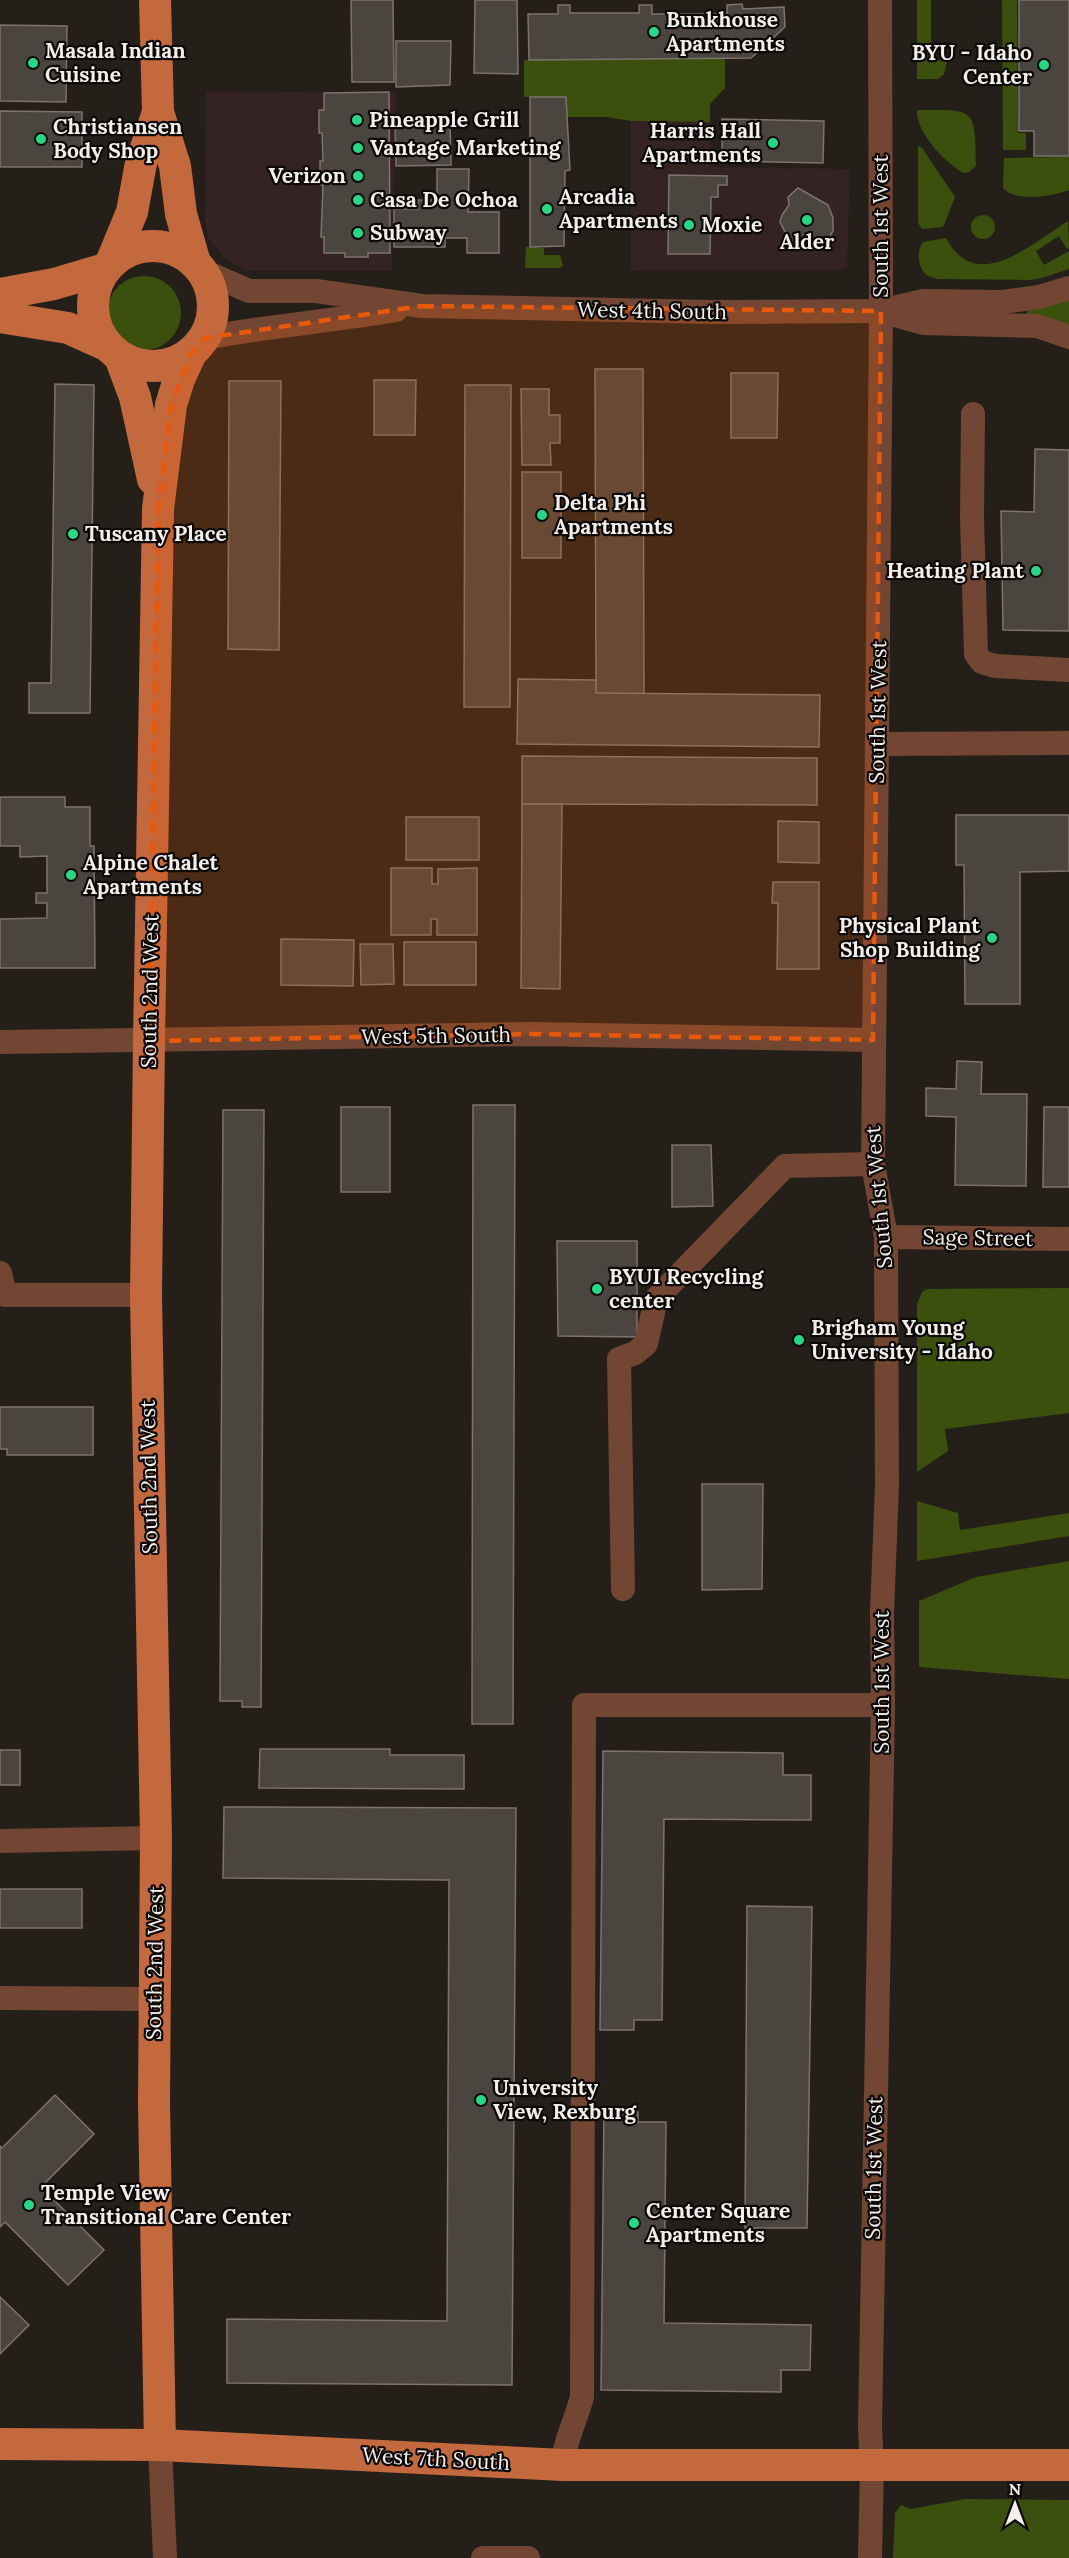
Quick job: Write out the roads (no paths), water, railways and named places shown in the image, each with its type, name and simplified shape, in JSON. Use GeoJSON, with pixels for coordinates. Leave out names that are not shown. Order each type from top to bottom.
{"type":"FeatureCollection","features":[{"type":"Feature","properties":{"kind":"main road"},"geometry":{"type":"LineString","coordinates":[[0,317],[68,328],[138,365],[157,367],[175,363],[198,345],[212,321],[213,303],[210,286],[198,267],[181,214],[175,166],[158,112],[155,0]]}},
{"type":"Feature","properties":{"kind":"main road"},"geometry":{"type":"LineString","coordinates":[[114,352],[96,324],[93,300],[97,284],[108,266],[132,212],[141,163],[158,112]]}},
{"type":"Feature","properties":{"kind":"main road"},"geometry":{"type":"LineString","coordinates":[[0,294],[54,284],[108,266],[123,254],[153,246],[168,248],[183,254],[198,267]]}},
{"type":"Feature","properties":{"kind":"main road","name":"South 2nd West"},"geometry":{"type":"LineString","coordinates":[[160,2445],[154,2102],[156,1838],[146,1295],[149,1041],[159,509],[171,405],[179,379],[198,345]]}},
{"type":"Feature","properties":{"kind":"main road","name":"South 2nd West"},"geometry":{"type":"LineString","coordinates":[[114,352],[137,404],[159,509]]}},
{"type":"Feature","properties":{"kind":"main road","name":"West 7th South"},"geometry":{"type":"LineString","coordinates":[[0,2444],[160,2445],[563,2465],[1069,2465]]}},
{"type":"Feature","properties":{"kind":"street","name":"South 1st West"},"geometry":{"type":"LineString","coordinates":[[870,2558],[872,2466],[870,2415],[883,1705],[882,1612],[887,1486],[886,1237],[873,1164],[882,311],[880,0]]}},
{"type":"Feature","properties":{"kind":"street","name":"West 4th South"},"geometry":{"type":"LineString","coordinates":[[198,267],[249,291],[316,291],[422,306],[711,312],[882,311]]}},
{"type":"Feature","properties":{"kind":"street"},"geometry":{"type":"LineString","coordinates":[[882,311],[923,301],[1002,302],[1039,297],[1069,288]]}},
{"type":"Feature","properties":{"kind":"street","name":"West 4th South"},"geometry":{"type":"LineString","coordinates":[[198,345],[422,306]]}},
{"type":"Feature","properties":{"kind":"street"},"geometry":{"type":"LineString","coordinates":[[882,311],[923,323],[1037,326],[1069,337]]}},
{"type":"Feature","properties":{"kind":"street"},"geometry":{"type":"LineString","coordinates":[[973,414],[972,518],[976,654],[982,662],[995,666],[1069,670]]}},
{"type":"Feature","properties":{"kind":"street"},"geometry":{"type":"LineString","coordinates":[[878,744],[1069,743]]}},
{"type":"Feature","properties":{"kind":"street","name":"West 5th South"},"geometry":{"type":"LineString","coordinates":[[0,1042],[532,1034],[873,1040]]}},
{"type":"Feature","properties":{"kind":"street"},"geometry":{"type":"LineString","coordinates":[[622,1589],[620,1359],[635,1353],[646,1344],[656,1299],[785,1166],[873,1164]]}},
{"type":"Feature","properties":{"kind":"street","name":"Sage Street"},"geometry":{"type":"LineString","coordinates":[[886,1237],[1069,1239]]}},
{"type":"Feature","properties":{"kind":"street"},"geometry":{"type":"LineString","coordinates":[[0,1273],[5,1295],[146,1295]]}},
{"type":"Feature","properties":{"kind":"street"},"geometry":{"type":"LineString","coordinates":[[563,2465],[564,2449],[582,2397],[584,1705],[883,1705]]}},
{"type":"Feature","properties":{"kind":"street"},"geometry":{"type":"LineString","coordinates":[[0,1841],[156,1838]]}},
{"type":"Feature","properties":{"kind":"street"},"geometry":{"type":"LineString","coordinates":[[0,1998],[155,1999]]}},
{"type":"Feature","properties":{"kind":"street"},"geometry":{"type":"LineString","coordinates":[[160,2445],[165,2558]]}},
{"type":"Feature","properties":{"kind":"street"},"geometry":{"type":"LineString","coordinates":[[483,2558],[528,2558]]}},
{"type":"Feature","properties":{"kind":"place","name":"Bunkhouse Apartments"},"geometry":{"type":"Point","coordinates":[654,32]}},
{"type":"Feature","properties":{"kind":"place","name":"Masala Indian Cuisine"},"geometry":{"type":"Point","coordinates":[33,63]}},
{"type":"Feature","properties":{"kind":"place","name":"BYU - Idaho Center"},"geometry":{"type":"Point","coordinates":[1044,65]}},
{"type":"Feature","properties":{"kind":"place","name":"Pineapple Grill"},"geometry":{"type":"Point","coordinates":[357,120]}},
{"type":"Feature","properties":{"kind":"place","name":"Christiansen Body Shop"},"geometry":{"type":"Point","coordinates":[41,139]}},
{"type":"Feature","properties":{"kind":"place","name":"Harris Hall Apartments"},"geometry":{"type":"Point","coordinates":[773,143]}},
{"type":"Feature","properties":{"kind":"place","name":"Vantage Marketing"},"geometry":{"type":"Point","coordinates":[358,148]}},
{"type":"Feature","properties":{"kind":"place","name":"Verizon"},"geometry":{"type":"Point","coordinates":[358,176]}},
{"type":"Feature","properties":{"kind":"place","name":"Casa De Ochoa"},"geometry":{"type":"Point","coordinates":[358,200]}},
{"type":"Feature","properties":{"kind":"place","name":"Arcadia Apartments"},"geometry":{"type":"Point","coordinates":[547,209]}},
{"type":"Feature","properties":{"kind":"place","name":"Alder"},"geometry":{"type":"Point","coordinates":[807,220]}},
{"type":"Feature","properties":{"kind":"place","name":"Moxie"},"geometry":{"type":"Point","coordinates":[689,225]}},
{"type":"Feature","properties":{"kind":"place","name":"Subway"},"geometry":{"type":"Point","coordinates":[358,233]}},
{"type":"Feature","properties":{"kind":"place","name":"Delta Phi Apartments"},"geometry":{"type":"Point","coordinates":[542,515]}},
{"type":"Feature","properties":{"kind":"place","name":"Tuscany Place"},"geometry":{"type":"Point","coordinates":[73,534]}},
{"type":"Feature","properties":{"kind":"place","name":"Heating Plant"},"geometry":{"type":"Point","coordinates":[1036,571]}},
{"type":"Feature","properties":{"kind":"place","name":"Alpine Chalet Apartments"},"geometry":{"type":"Point","coordinates":[71,875]}},
{"type":"Feature","properties":{"kind":"place","name":"Physical Plant Shop Building"},"geometry":{"type":"Point","coordinates":[992,938]}},
{"type":"Feature","properties":{"kind":"place","name":"BYUI Recycling center"},"geometry":{"type":"Point","coordinates":[597,1289]}},
{"type":"Feature","properties":{"kind":"place","name":"Brigham Young University - Idaho"},"geometry":{"type":"Point","coordinates":[799,1340]}},
{"type":"Feature","properties":{"kind":"place","name":"University View, Rexburg"},"geometry":{"type":"Point","coordinates":[481,2100]}},
{"type":"Feature","properties":{"kind":"place","name":"Temple View Transitional Care Center"},"geometry":{"type":"Point","coordinates":[29,2205]}},
{"type":"Feature","properties":{"kind":"place","name":"Center Square Apartments"},"geometry":{"type":"Point","coordinates":[634,2223]}}]}
